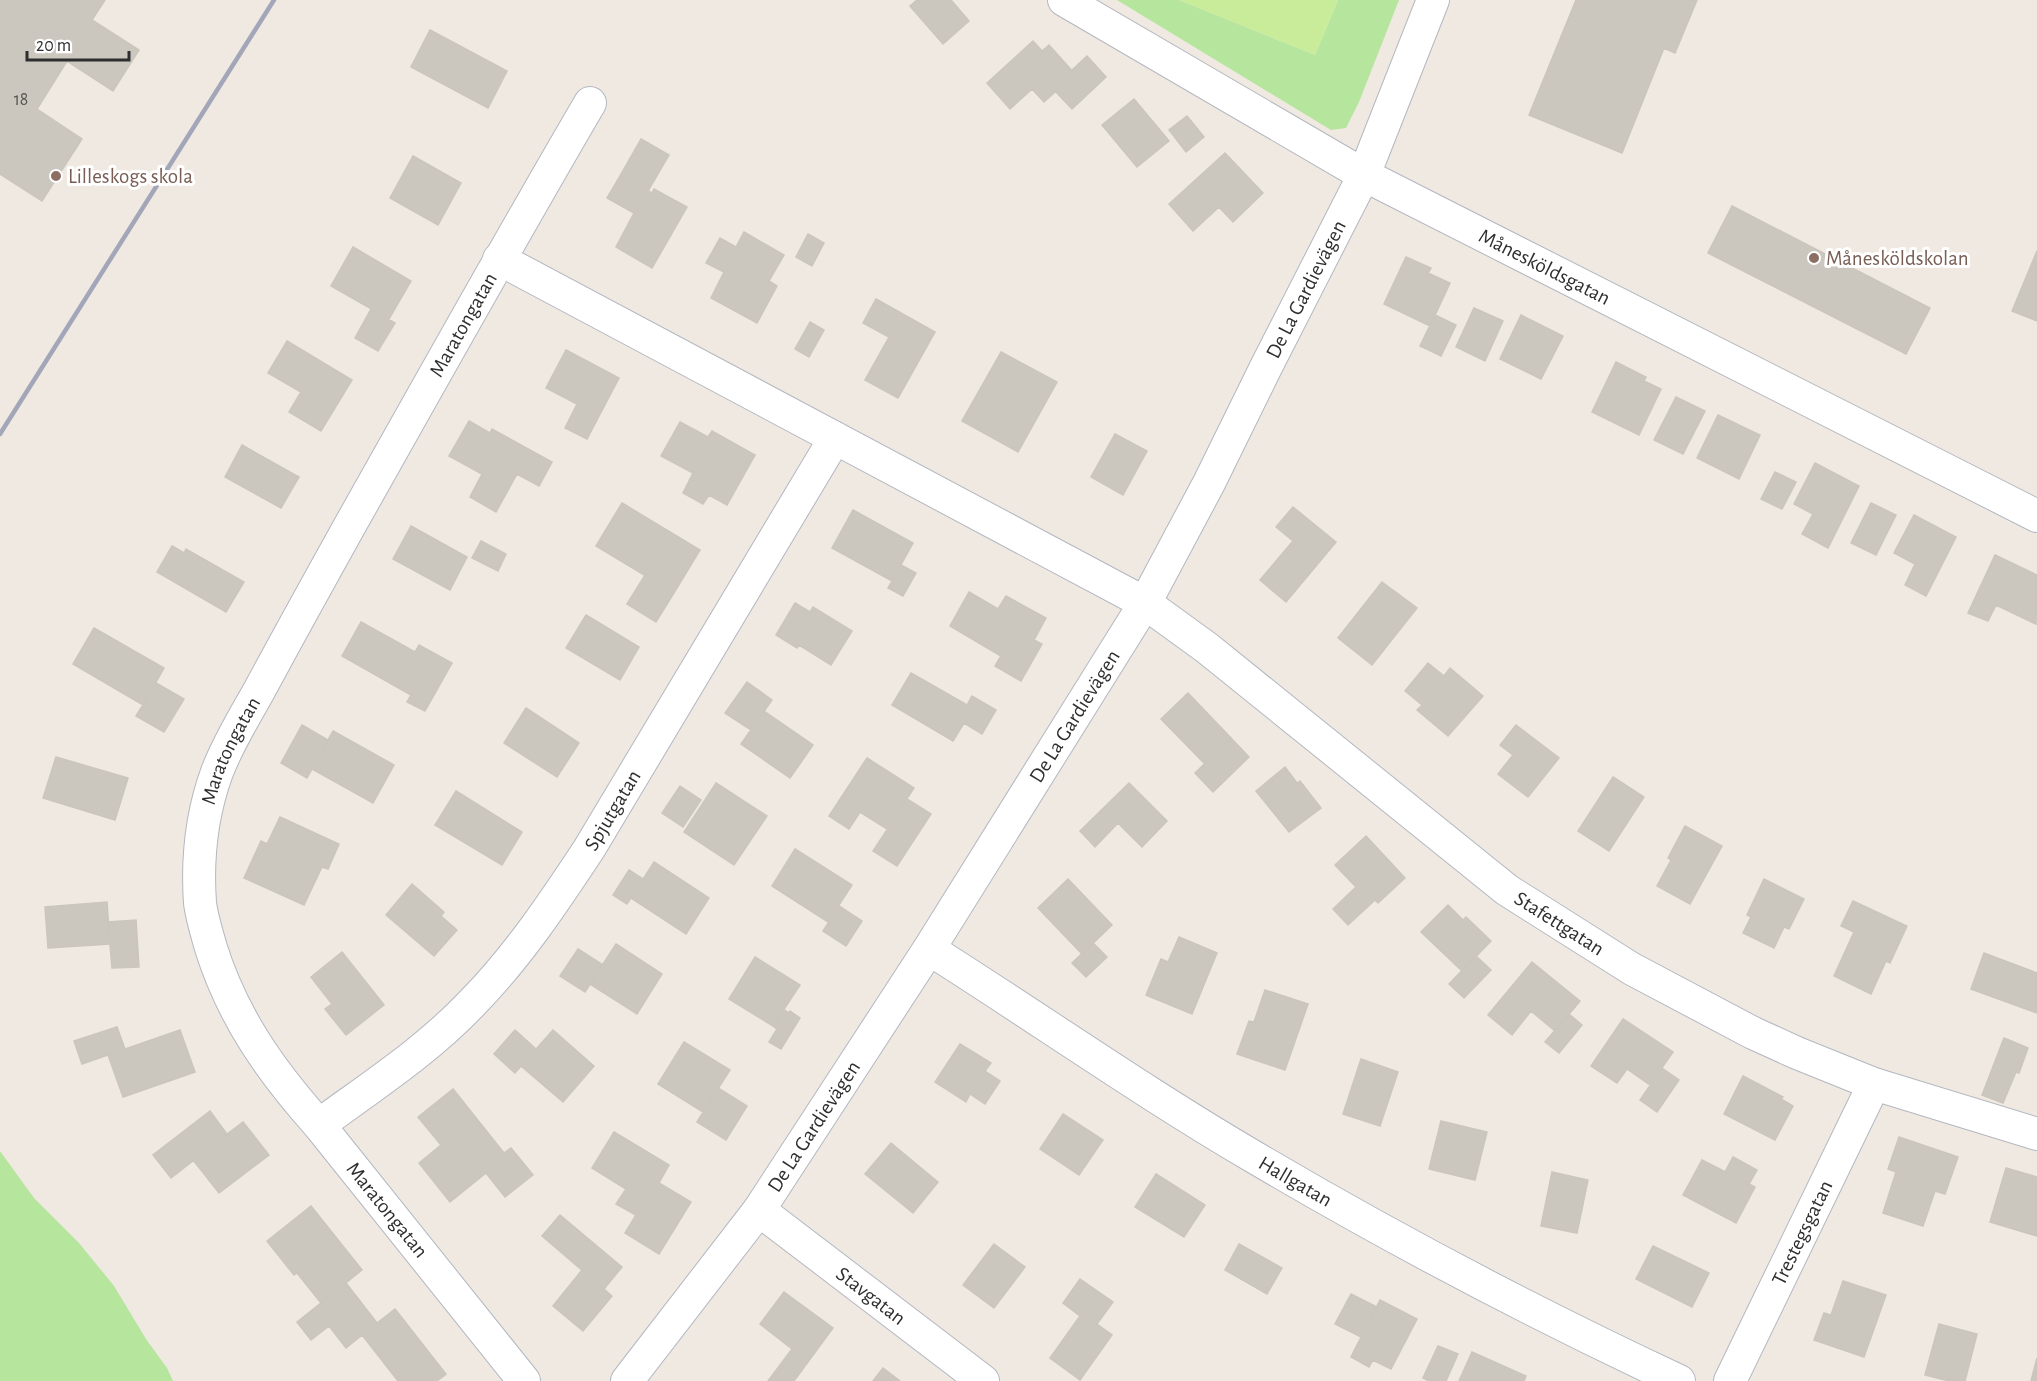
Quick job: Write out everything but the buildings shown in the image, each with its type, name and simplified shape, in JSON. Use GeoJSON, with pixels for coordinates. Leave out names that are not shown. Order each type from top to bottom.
{"type":"FeatureCollection","features":[{"type":"Feature","properties":{"kind":"street","name":"Månesköldsgatan"},"geometry":{"type":"LineString","coordinates":[[1064,0],[1364,175],[2037,516]]}},
{"type":"Feature","properties":{"kind":"street","name":"De La Gardievägen"},"geometry":{"type":"LineString","coordinates":[[627,1381],[759,1210],[929,950],[1145,603],[1209,483],[1364,175],[1433,0]]}},
{"type":"Feature","properties":{"kind":"street","name":"Maratongatan"},"geometry":{"type":"LineString","coordinates":[[524,1381],[256,1047],[231,1003],[217,967],[201,906],[201,842],[218,771],[240,726],[298,617],[499,259],[590,103]]}},
{"type":"Feature","properties":{"kind":"street","name":"Stafettgatan"},"geometry":{"type":"LineString","coordinates":[[499,259],[1145,603],[1207,648],[1507,890],[1632,969],[1686,999],[1775,1043],[1874,1084],[2037,1134]]}},
{"type":"Feature","properties":{"kind":"street","name":"Spjutgatan"},"geometry":{"type":"LineString","coordinates":[[319,1125],[421,1051],[473,1003],[513,957],[589,849],[835,438]]}},
{"type":"Feature","properties":{"kind":"street","name":"Hallgatan"},"geometry":{"type":"LineString","coordinates":[[929,950],[1253,1157],[1478,1281],[1679,1381]]}},
{"type":"Feature","properties":{"kind":"street","name":"Trestegsgatan"},"geometry":{"type":"LineString","coordinates":[[1730,1381],[1874,1084]]}},
{"type":"Feature","properties":{"kind":"street","name":"Stavgatan"},"geometry":{"type":"LineString","coordinates":[[759,1210],[983,1381]]}},
{"type":"Feature","properties":{"kind":"green space"},"geometry":{"type":"Polygon","coordinates":[[[1117,0],[1179,0],[1315,55],[1338,0],[1399,0],[1359,102],[1346,128],[1331,130],[1117,0]]]}},
{"type":"Feature","properties":{"kind":"green space"},"geometry":{"type":"Polygon","coordinates":[[[1179,0],[1338,0],[1315,55],[1179,0]]]}},
{"type":"Feature","properties":{"kind":"green space"},"geometry":{"type":"Polygon","coordinates":[[[0,1151],[34,1198],[79,1243],[114,1286],[173,1381],[0,1381],[0,1151]]]}},
{"type":"Feature","properties":{"kind":"railway"},"geometry":{"type":"LineString","coordinates":[[0,434],[274,0]]}},
{"type":"Feature","properties":{"kind":"place","name":"Lilleskogs skola"},"geometry":{"type":"Point","coordinates":[56,176]}},
{"type":"Feature","properties":{"kind":"place","name":"Månesköldskolan"},"geometry":{"type":"Point","coordinates":[1814,258]}}]}
